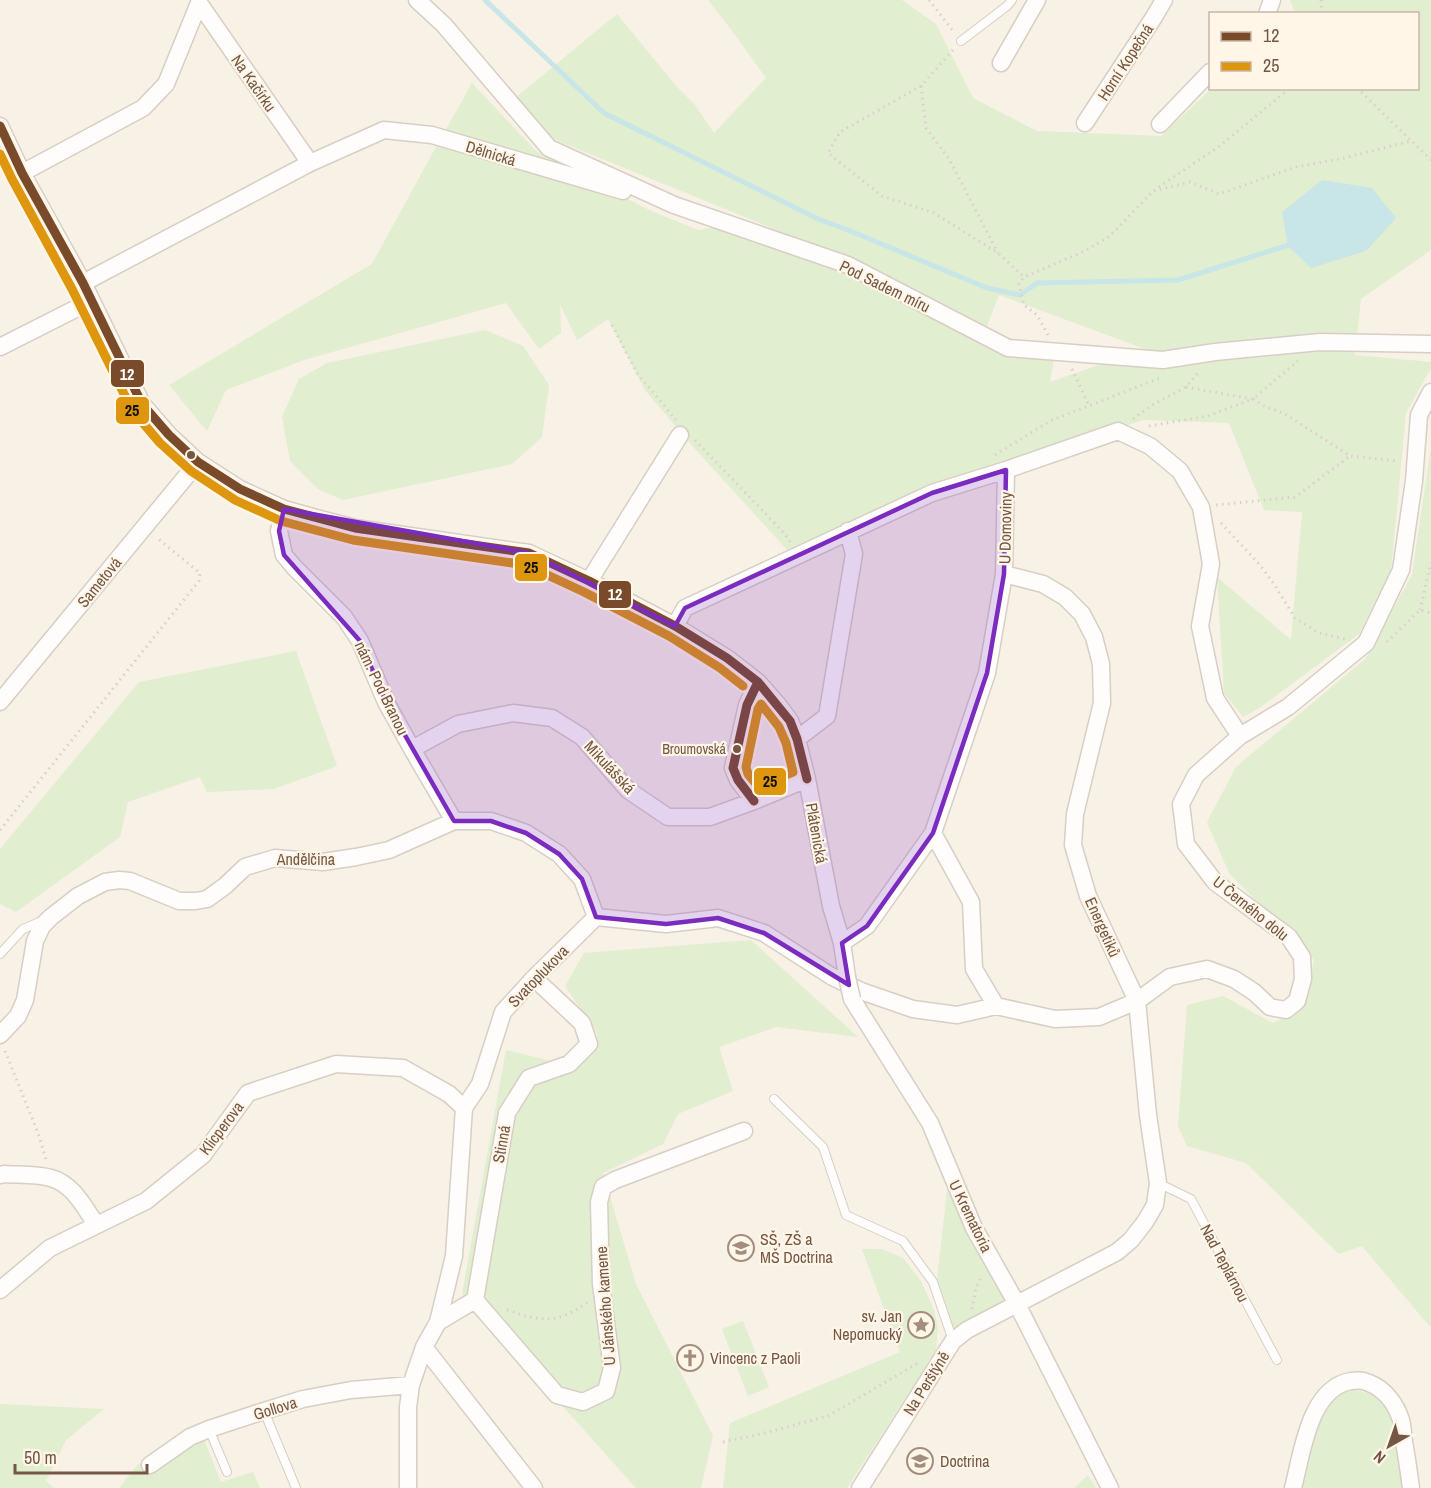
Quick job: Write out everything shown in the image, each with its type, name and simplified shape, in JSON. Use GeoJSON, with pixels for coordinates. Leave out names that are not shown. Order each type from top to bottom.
{"type":"FeatureCollection","features":[{"type":"Feature","properties":{"kind":"street","name":"Pod Sadem míru"},"geometry":{"type":"LineString","coordinates":[[419,0],[444,25],[549,147],[674,206],[848,265],[1008,348],[1163,360],[1215,352],[1320,342],[1427,341]]}},
{"type":"Feature","properties":{"kind":"street"},"geometry":{"type":"LineString","coordinates":[[1001,63],[1037,0]]}},
{"type":"Feature","properties":{"kind":"street","name":"Horní Kopečná"},"geometry":{"type":"LineString","coordinates":[[1085,123],[1164,0]]}},
{"type":"Feature","properties":{"kind":"street","name":"Na Kačírku"},"geometry":{"type":"LineString","coordinates":[[198,2],[310,163]]}},
{"type":"Feature","properties":{"kind":"street","name":"Na Kačírku"},"geometry":{"type":"LineString","coordinates":[[22,173],[142,108],[166,84],[198,2]]}},
{"type":"Feature","properties":{"kind":"street"},"geometry":{"type":"LineString","coordinates":[[1160,124],[1209,73]]}},
{"type":"Feature","properties":{"kind":"street"},"geometry":{"type":"LineString","coordinates":[[0,126],[142,404],[169,435],[198,462],[240,489],[284,509]]}},
{"type":"Feature","properties":{"kind":"street","name":"Dělnická"},"geometry":{"type":"LineString","coordinates":[[310,163],[384,130],[432,135],[674,206]]}},
{"type":"Feature","properties":{"kind":"street"},"geometry":{"type":"LineString","coordinates":[[82,283],[310,163]]}},
{"type":"Feature","properties":{"kind":"street"},"geometry":{"type":"LineString","coordinates":[[0,347],[91,301]]}},
{"type":"Feature","properties":{"kind":"street","name":"U Černého dolu"},"geometry":{"type":"LineString","coordinates":[[1137,1001],[1170,978],[1207,969],[1234,979],[1254,992],[1270,1007],[1286,1010],[1298,1001],[1303,979],[1302,957],[1289,937],[1215,882],[1186,844],[1181,804],[1196,775],[1240,736],[1288,707],[1366,644],[1401,570],[1414,481],[1419,415],[1431,392]]}},
{"type":"Feature","properties":{"kind":"street"},"geometry":{"type":"LineString","coordinates":[[1118,431],[1150,446],[1180,471],[1201,507],[1211,564],[1200,626],[1215,698],[1240,736]]}},
{"type":"Feature","properties":{"kind":"street","name":"U Domoviny"},"geometry":{"type":"LineString","coordinates":[[842,943],[867,926],[933,833],[987,673],[1004,574],[1006,470],[1118,431]]}},
{"type":"Feature","properties":{"kind":"street"},"geometry":{"type":"LineString","coordinates":[[589,581],[680,435]]}},
{"type":"Feature","properties":{"kind":"street","name":"Sametová"},"geometry":{"type":"LineString","coordinates":[[0,702],[198,462]]}},
{"type":"Feature","properties":{"kind":"street"},"geometry":{"type":"LineString","coordinates":[[675,626],[685,608],[848,531],[932,493],[1006,470]]}},
{"type":"Feature","properties":{"kind":"street","name":"Plátenická"},"geometry":{"type":"LineString","coordinates":[[284,509],[355,528],[530,553],[675,626],[727,658],[758,682],[790,722],[797,739],[807,779],[831,906],[842,943]]}},
{"type":"Feature","properties":{"kind":"street","name":"nám. Pod Branou"},"geometry":{"type":"LineString","coordinates":[[284,509],[279,531],[284,555],[344,617],[360,641],[386,702],[454,821]]}},
{"type":"Feature","properties":{"kind":"street"},"geometry":{"type":"LineString","coordinates":[[797,739],[827,716],[854,554],[848,531]]}},
{"type":"Feature","properties":{"kind":"street","name":"Energetiků"},"geometry":{"type":"LineString","coordinates":[[1004,574],[1043,584],[1065,597],[1082,614],[1094,637],[1101,664],[1102,703],[1075,814],[1073,845],[1088,896],[1137,1001]]}},
{"type":"Feature","properties":{"kind":"street"},"geometry":{"type":"LineString","coordinates":[[754,801],[738,780],[733,768],[747,705],[758,682]]}},
{"type":"Feature","properties":{"kind":"street","name":"Mikulášská"},"geometry":{"type":"LineString","coordinates":[[412,749],[458,724],[513,713],[552,718],[582,737],[628,790],[668,817],[710,817],[807,779]]}},
{"type":"Feature","properties":{"kind":"street","name":"Andělčina"},"geometry":{"type":"LineString","coordinates":[[2,1042],[25,1000],[35,941],[42,926],[78,896],[105,882],[130,881],[179,901],[196,901],[207,899],[245,867],[275,858],[323,862],[356,857],[389,850],[454,821],[491,821],[526,833],[559,854],[582,879],[596,917]]}},
{"type":"Feature","properties":{"kind":"street"},"geometry":{"type":"LineString","coordinates":[[933,833],[971,902],[974,969],[996,1006]]}},
{"type":"Feature","properties":{"kind":"street"},"geometry":{"type":"LineString","coordinates":[[596,917],[666,924],[718,918],[764,933],[831,976],[861,991],[913,1010],[957,1016],[996,1006],[1055,1019],[1099,1017],[1137,1001],[1148,1115],[1158,1183],[1155,1204],[1131,1240],[1117,1252],[1017,1304]]}},
{"type":"Feature","properties":{"kind":"street","name":"Svatoplukova"},"geometry":{"type":"LineString","coordinates":[[424,1347],[438,1322],[454,1256],[464,1108],[480,1084],[503,1012],[596,917]]}},
{"type":"Feature","properties":{"kind":"street","name":"U Krematoria"},"geometry":{"type":"LineString","coordinates":[[842,943],[852,999],[930,1124],[974,1228],[1017,1304],[1110,1488]]}},
{"type":"Feature","properties":{"kind":"street","name":"Stinná"},"geometry":{"type":"LineString","coordinates":[[475,1300],[507,1113],[529,1078],[569,1064],[589,1044],[582,1023],[534,978]]}},
{"type":"Feature","properties":{"kind":"street","name":"Klicperova"},"geometry":{"type":"LineString","coordinates":[[0,1290],[50,1248],[146,1201],[203,1155],[248,1093],[336,1064],[403,1068],[449,1095],[464,1108]]}},
{"type":"Feature","properties":{"kind":"street","name":"U Jánského kamene"},"geometry":{"type":"LineString","coordinates":[[475,1300],[557,1395],[583,1402],[606,1391],[612,1368],[601,1284],[599,1202],[603,1187],[615,1180],[744,1131]]}},
{"type":"Feature","properties":{"kind":"street"},"geometry":{"type":"LineString","coordinates":[[0,1175],[51,1178],[77,1195],[96,1224]]}},
{"type":"Feature","properties":{"kind":"street"},"geometry":{"type":"LineString","coordinates":[[438,1322],[475,1300]]}},
{"type":"Feature","properties":{"kind":"street","name":"Na Perštýně"},"geometry":{"type":"LineString","coordinates":[[860,1488],[953,1341],[968,1330],[1017,1304]]}},
{"type":"Feature","properties":{"kind":"street"},"geometry":{"type":"LineString","coordinates":[[408,1488],[408,1407],[411,1385],[424,1347]]}},
{"type":"Feature","properties":{"kind":"street"},"geometry":{"type":"LineString","coordinates":[[424,1347],[534,1488]]}},
{"type":"Feature","properties":{"kind":"street"},"geometry":{"type":"LineString","coordinates":[[1293,1488],[1308,1430],[1317,1407],[1337,1386],[1362,1380],[1376,1385],[1387,1394],[1398,1413],[1411,1488]]}},
{"type":"Feature","properties":{"kind":"street","name":"Gollova"},"geometry":{"type":"LineString","coordinates":[[150,1464],[190,1437],[303,1399],[351,1390],[411,1385]]}},
{"type":"Feature","properties":{"kind":"lane"},"geometry":{"type":"LineString","coordinates":[[961,41],[1012,0]]}},
{"type":"Feature","properties":{"kind":"lane"},"geometry":{"type":"LineString","coordinates":[[0,954],[24,929],[51,917]]}},
{"type":"Feature","properties":{"kind":"lane"},"geometry":{"type":"LineString","coordinates":[[774,1099],[823,1147],[846,1215],[903,1241],[933,1282],[953,1341]]}},
{"type":"Feature","properties":{"kind":"lane","name":"Nad Teplárnou"},"geometry":{"type":"LineString","coordinates":[[1158,1183],[1191,1199],[1276,1360]]}},
{"type":"Feature","properties":{"kind":"lane"},"geometry":{"type":"LineString","coordinates":[[264,1411],[296,1488]]}},
{"type":"Feature","properties":{"kind":"lane"},"geometry":{"type":"LineString","coordinates":[[209,1429],[227,1472]]}},
{"type":"Feature","properties":{"kind":"path"},"geometry":{"type":"LineString","coordinates":[[929,0],[961,41],[921,86],[840,132],[828,153],[882,196],[934,213],[998,253],[1024,277]]}},
{"type":"Feature","properties":{"kind":"path"},"geometry":{"type":"LineString","coordinates":[[921,86],[926,128],[950,159],[998,253]]}},
{"type":"Feature","properties":{"kind":"path"},"geometry":{"type":"LineString","coordinates":[[1089,406],[1064,352],[1047,335],[1037,315],[1024,305],[1019,284],[1024,277],[1085,251],[1110,236],[1153,191],[1221,145],[1288,90]]}},
{"type":"Feature","properties":{"kind":"path"},"geometry":{"type":"LineString","coordinates":[[1359,90],[1431,160]]}},
{"type":"Feature","properties":{"kind":"path"},"geometry":{"type":"LineString","coordinates":[[1153,191],[1190,182],[1219,194],[1296,167],[1344,158],[1411,141]]}},
{"type":"Feature","properties":{"kind":"path"},"geometry":{"type":"LineString","coordinates":[[1118,431],[1208,416],[1253,399],[1320,342]]}},
{"type":"Feature","properties":{"kind":"path"},"geometry":{"type":"LineString","coordinates":[[1118,431],[1152,405],[1186,387],[1215,352]]}},
{"type":"Feature","properties":{"kind":"path"},"geometry":{"type":"LineString","coordinates":[[989,459],[1050,421],[1167,375]]}},
{"type":"Feature","properties":{"kind":"path"},"geometry":{"type":"LineString","coordinates":[[1186,387],[1253,399],[1285,414],[1350,456],[1416,463]]}},
{"type":"Feature","properties":{"kind":"path"},"geometry":{"type":"LineString","coordinates":[[1201,507],[1295,497],[1350,456]]}},
{"type":"Feature","properties":{"kind":"path"},"geometry":{"type":"LineString","coordinates":[[1201,507],[1223,524],[1260,565],[1295,618],[1319,633],[1366,644]]}},
{"type":"Feature","properties":{"kind":"path"},"geometry":{"type":"LineString","coordinates":[[0,830],[199,581],[200,573],[144,527]]}},
{"type":"Feature","properties":{"kind":"path"},"geometry":{"type":"LineString","coordinates":[[1420,610],[1431,563]]}},
{"type":"Feature","properties":{"kind":"path"},"geometry":{"type":"LineString","coordinates":[[2,1042],[38,1133],[51,1178]]}},
{"type":"Feature","properties":{"kind":"path"},"geometry":{"type":"LineString","coordinates":[[968,1330],[976,1288],[991,1258]]}},
{"type":"Feature","properties":{"kind":"path"},"geometry":{"type":"LineString","coordinates":[[507,1310],[538,1320],[555,1319],[575,1311],[591,1299],[601,1284]]}},
{"type":"Feature","properties":{"kind":"path"},"geometry":{"type":"LineString","coordinates":[[723,1442],[828,1416],[925,1359]]}},
{"type":"Feature","properties":{"kind":"highlighted area"},"geometry":{"type":"Polygon","coordinates":[[[1006,470],[1004,574],[987,673],[933,833],[867,926],[842,943],[849,985],[764,933],[718,918],[666,924],[596,917],[582,879],[559,854],[526,833],[491,821],[454,821],[386,702],[360,641],[284,555],[279,531],[284,509],[529,553],[675,626],[685,608],[932,493],[1006,470]]]}},
{"type":"Feature","properties":{"kind":"green space"},"geometry":{"type":"Polygon","coordinates":[[[708,0],[902,0],[936,24],[973,98],[1037,131],[1161,136],[1210,90],[1419,90],[1419,12],[1295,12],[1290,0],[1431,0],[1431,250],[1361,299],[1355,355],[1431,362],[1431,368],[1406,413],[1391,571],[1359,634],[1261,707],[1243,717],[1224,693],[1217,577],[1291,640],[1302,512],[1264,510],[1229,423],[1144,420],[1030,454],[789,552],[687,440],[645,390],[608,319],[577,340],[560,304],[561,333],[539,349],[506,303],[304,360],[226,390],[207,431],[169,385],[372,264],[472,83],[536,151],[649,210],[698,230],[718,227],[847,269],[935,318],[1055,354],[1050,382],[1145,349],[999,295],[987,326],[868,267],[553,139],[514,99],[617,14],[677,87],[695,105],[714,133],[766,78],[708,0]]]}},
{"type":"Feature","properties":{"kind":"green space"},"geometry":{"type":"Polygon","coordinates":[[[485,330],[523,346],[549,385],[542,437],[512,464],[343,500],[318,489],[290,461],[282,417],[299,379],[327,363],[485,330]]]}},
{"type":"Feature","properties":{"kind":"green space"},"geometry":{"type":"Polygon","coordinates":[[[1431,447],[1431,1328],[1362,1246],[1339,1254],[1246,1163],[1187,1146],[1178,1126],[1187,1005],[1223,996],[1273,1023],[1304,1007],[1314,960],[1229,873],[1207,822],[1236,767],[1365,659],[1412,575],[1431,447]]]}},
{"type":"Feature","properties":{"kind":"green space"},"geometry":{"type":"Polygon","coordinates":[[[296,651],[337,766],[274,789],[207,792],[200,777],[128,802],[120,837],[16,912],[0,904],[0,849],[139,682],[296,651]]]}},
{"type":"Feature","properties":{"kind":"green space"},"geometry":{"type":"Polygon","coordinates":[[[751,940],[858,1037],[776,1027],[719,1047],[733,1091],[678,1114],[663,1144],[603,1173],[636,1284],[713,1436],[701,1488],[636,1488],[462,1294],[506,1050],[577,1067],[598,1035],[565,986],[584,953],[751,940]]]}},
{"type":"Feature","properties":{"kind":"green space"},"geometry":{"type":"Polygon","coordinates":[[[948,1182],[1006,1300],[954,1330],[937,1279],[948,1182]]]}},
{"type":"Feature","properties":{"kind":"green space"},"geometry":{"type":"Polygon","coordinates":[[[862,1249],[882,1249],[903,1258],[921,1281],[934,1310],[938,1328],[936,1351],[847,1488],[723,1488],[730,1423],[900,1352],[862,1249]]]}},
{"type":"Feature","properties":{"kind":"green space"},"geometry":{"type":"Polygon","coordinates":[[[743,1321],[769,1387],[748,1396],[722,1329],[743,1321]]]}},
{"type":"Feature","properties":{"kind":"green space"},"geometry":{"type":"Polygon","coordinates":[[[1346,1388],[1376,1397],[1390,1410],[1397,1430],[1405,1488],[1301,1488],[1317,1407],[1346,1388]]]}},
{"type":"Feature","properties":{"kind":"green space"},"geometry":{"type":"Polygon","coordinates":[[[0,1404],[104,1409],[66,1440],[46,1481],[54,1488],[0,1488],[0,1404]]]}},
{"type":"Feature","properties":{"kind":"green space"},"geometry":{"type":"Polygon","coordinates":[[[203,1437],[221,1482],[253,1472],[260,1488],[119,1488],[139,1463],[153,1474],[203,1437]]]}},
{"type":"Feature","properties":{"kind":"green space"},"geometry":{"type":"Polygon","coordinates":[[[1088,1475],[1096,1488],[1074,1488],[1088,1475]]]}},
{"type":"Feature","properties":{"kind":"water"},"geometry":{"type":"Polygon","coordinates":[[[1322,180],[1372,188],[1396,218],[1366,251],[1311,268],[1288,246],[1282,212],[1322,180]]]}},
{"type":"Feature","properties":{"kind":"waterway"},"geometry":{"type":"LineString","coordinates":[[485,0],[604,113],[818,219],[987,288],[1020,295],[1037,283],[1178,280],[1292,244]]}},
{"type":"Feature","properties":{"kind":"transit line","name":"12"},"geometry":{"type":"LineString","coordinates":[[0,126],[22,173],[83,283],[142,404],[169,435],[198,462],[240,489],[284,509],[355,528],[529,553],[589,581],[675,626],[727,658],[758,682],[790,721],[807,779]]}},
{"type":"Feature","properties":{"kind":"transit line","name":"25"},"geometry":{"type":"LineString","coordinates":[[0,154],[72,289],[132,410],[160,443],[191,471],[235,500],[281,521],[353,540],[526,565],[669,636],[720,668],[743,686]]}},
{"type":"Feature","properties":{"kind":"transit line","name":"12"},"geometry":{"type":"LineString","coordinates":[[754,801],[738,780],[733,768],[747,705],[758,682]]}},
{"type":"Feature","properties":{"kind":"transit line","name":"25"},"geometry":{"type":"LineString","coordinates":[[761,704],[779,727],[786,743],[793,772],[758,786],[748,774],[746,767],[761,704]]}},
{"type":"Feature","properties":{"kind":"place","name":"Broumovská"},"geometry":{"type":"Point","coordinates":[737,749]}},
{"type":"Feature","properties":{"kind":"place","name":"SŠ, ZŠ a MŠ Doctrina"},"geometry":{"type":"Point","coordinates":[741,1248]}},
{"type":"Feature","properties":{"kind":"place","name":"sv. Jan Nepomucký"},"geometry":{"type":"Point","coordinates":[921,1325]}},
{"type":"Feature","properties":{"kind":"place","name":"Vincenc z Paoli"},"geometry":{"type":"Point","coordinates":[690,1358]}},
{"type":"Feature","properties":{"kind":"place","name":"Doctrina"},"geometry":{"type":"Point","coordinates":[920,1461]}}]}
